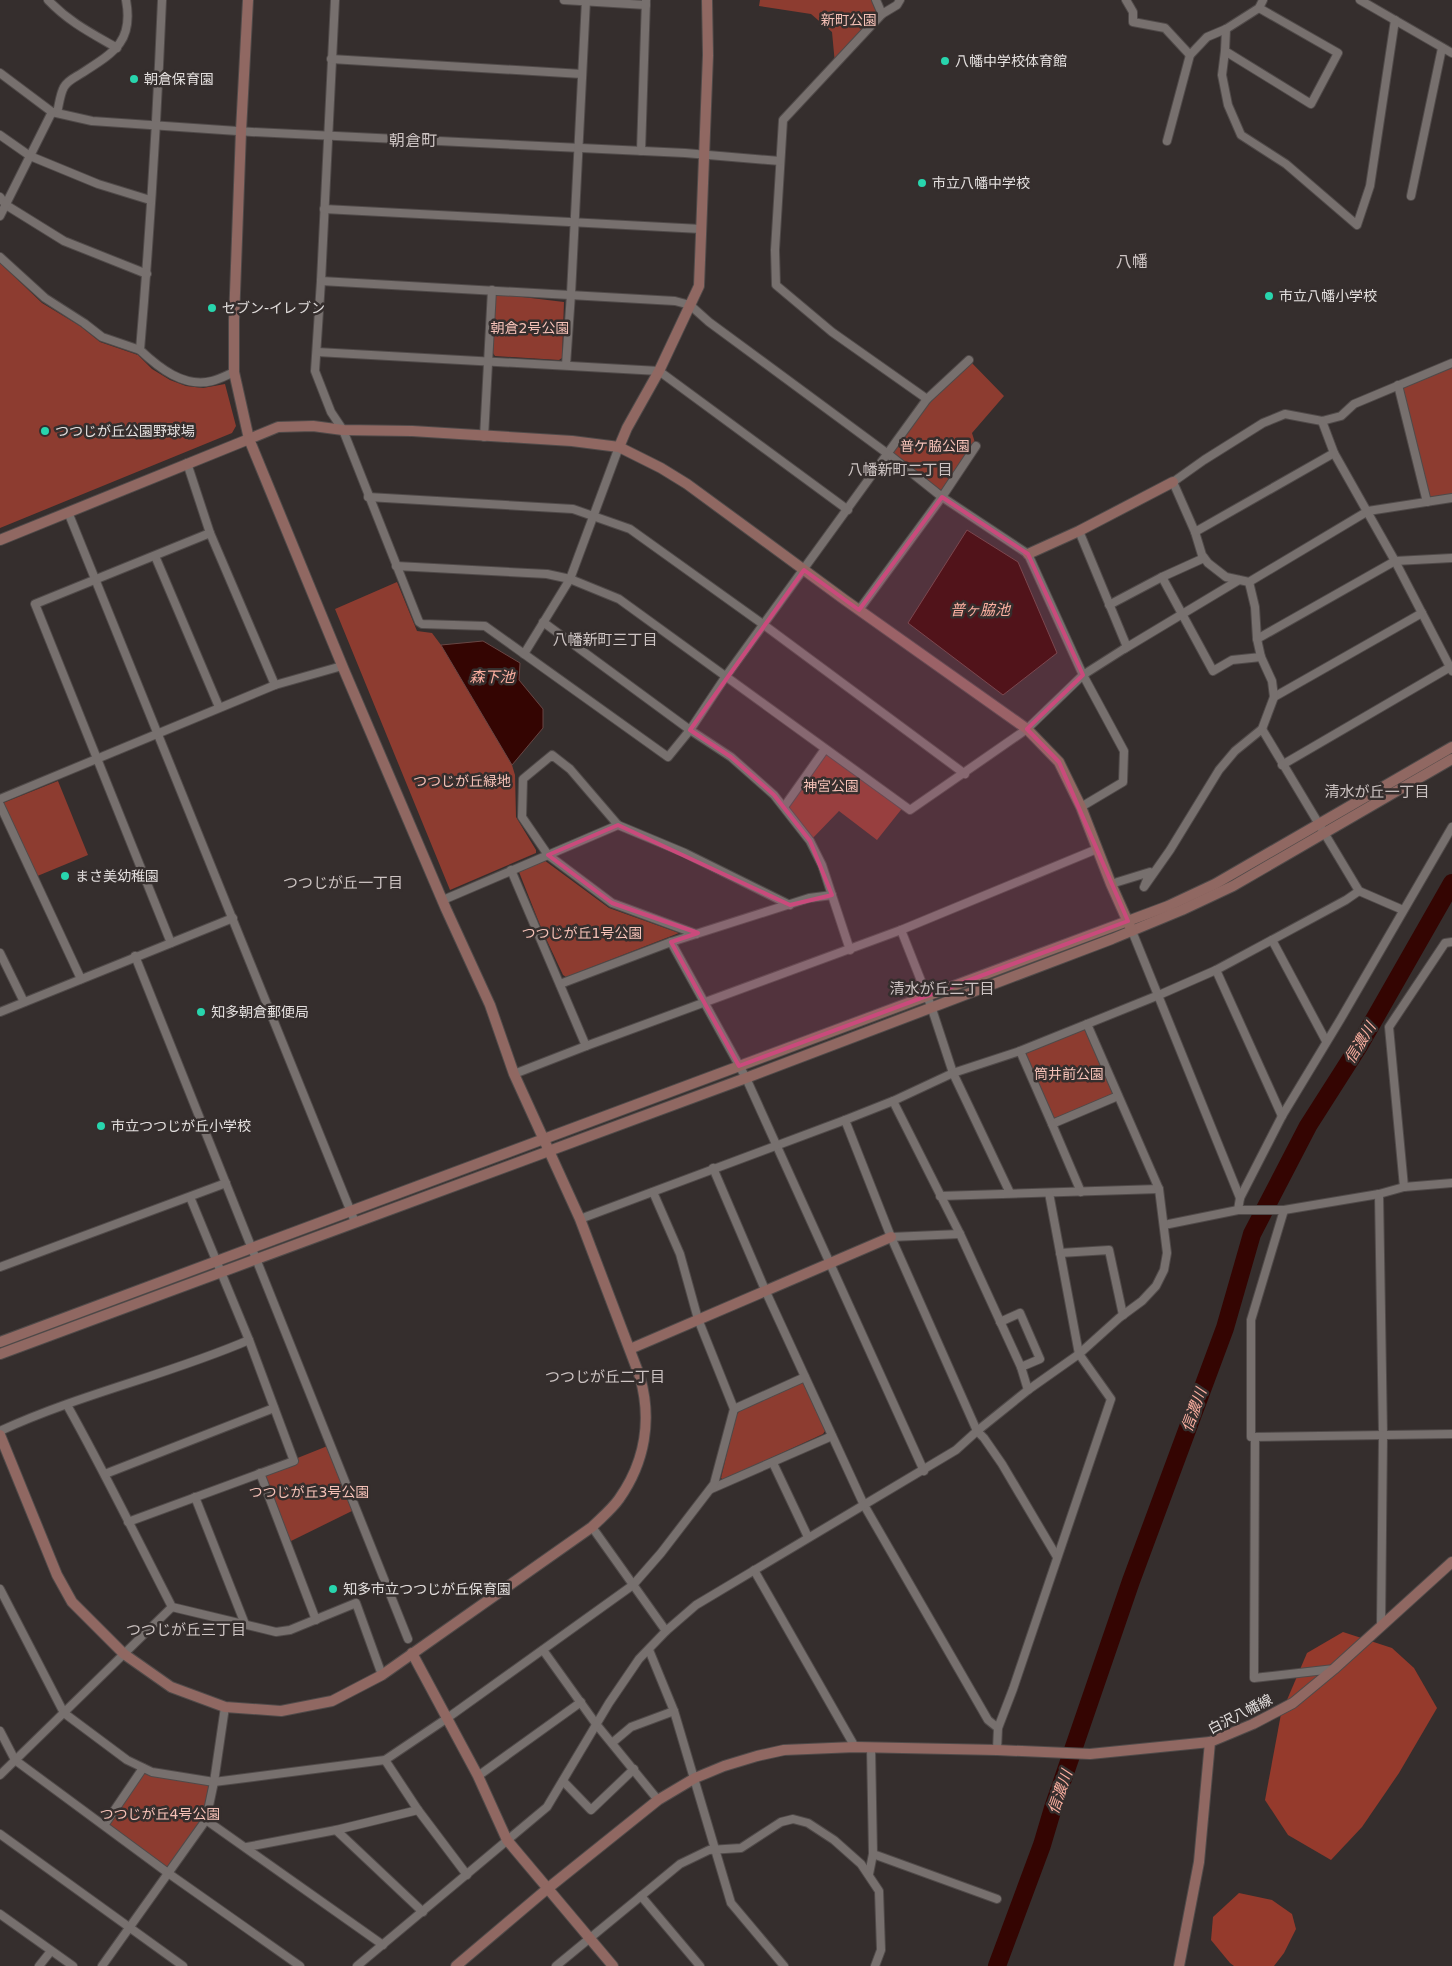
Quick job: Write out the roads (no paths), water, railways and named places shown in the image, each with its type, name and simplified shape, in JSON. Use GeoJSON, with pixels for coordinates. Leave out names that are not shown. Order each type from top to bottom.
{"type":"FeatureCollection","features":[{"type":"Feature","properties":{"kind":"street"},"geometry":{"type":"LineString","coordinates":[[48,0],[60,13],[83,29],[117,48]]}},
{"type":"Feature","properties":{"kind":"street"},"geometry":{"type":"LineString","coordinates":[[0,216],[67,83],[117,48],[124,35],[128,11],[126,0]]}},
{"type":"Feature","properties":{"kind":"street"},"geometry":{"type":"LineString","coordinates":[[140,350],[156,126],[162,0]]}},
{"type":"Feature","properties":{"kind":"street"},"geometry":{"type":"LineString","coordinates":[[0,1436],[61,1582],[72,1602],[124,1654],[171,1687],[225,1706],[281,1711],[332,1702],[382,1675],[592,1527],[618,1500],[629,1481],[641,1452],[646,1429],[645,1394],[630,1349],[580,1219],[514,1074],[490,1005],[342,666],[249,438],[234,372],[234,320],[241,131],[248,0]]}},
{"type":"Feature","properties":{"kind":"street"},"geometry":{"type":"LineString","coordinates":[[335,0],[315,371],[331,412],[343,430],[396,566],[419,622],[422,624],[485,626],[668,758],[927,400],[969,360]]}},
{"type":"Feature","properties":{"kind":"street"},"geometry":{"type":"LineString","coordinates":[[564,0],[646,2],[641,151]]}},
{"type":"Feature","properties":{"kind":"street"},"geometry":{"type":"LineString","coordinates":[[524,654],[570,579],[627,428],[660,371],[699,286],[708,55],[707,0]]}},
{"type":"Feature","properties":{"kind":"street"},"geometry":{"type":"LineString","coordinates":[[876,0],[882,14]]}},
{"type":"Feature","properties":{"kind":"street"},"geometry":{"type":"LineString","coordinates":[[900,0],[897,5],[882,14],[783,120],[775,250],[776,285],[832,332],[927,400]]}},
{"type":"Feature","properties":{"kind":"street"},"geometry":{"type":"LineString","coordinates":[[1126,0],[1133,12],[1133,22],[1165,28],[1190,55]]}},
{"type":"Feature","properties":{"kind":"street"},"geometry":{"type":"LineString","coordinates":[[1167,141],[1190,55],[1207,37],[1226,29],[1259,8],[1264,0]]}},
{"type":"Feature","properties":{"kind":"street"},"geometry":{"type":"LineString","coordinates":[[1360,0],[1452,53]]}},
{"type":"Feature","properties":{"kind":"street"},"geometry":{"type":"LineString","coordinates":[[566,365],[586,1]]}},
{"type":"Feature","properties":{"kind":"street"},"geometry":{"type":"LineString","coordinates":[[1225,51],[1311,104],[1338,53],[1259,8]]}},
{"type":"Feature","properties":{"kind":"street"},"geometry":{"type":"LineString","coordinates":[[1226,29],[1222,75],[1228,105],[1241,134],[1286,164],[1357,225],[1370,186],[1395,20]]}},
{"type":"Feature","properties":{"kind":"street"},"geometry":{"type":"LineString","coordinates":[[1411,196],[1442,48]]}},
{"type":"Feature","properties":{"kind":"street"},"geometry":{"type":"LineString","coordinates":[[331,59],[582,74]]}},
{"type":"Feature","properties":{"kind":"street"},"geometry":{"type":"LineString","coordinates":[[0,73],[54,112],[92,121],[241,131],[703,154],[780,161]]}},
{"type":"Feature","properties":{"kind":"street"},"geometry":{"type":"LineString","coordinates":[[0,135],[30,156],[98,184],[150,200]]}},
{"type":"Feature","properties":{"kind":"street"},"geometry":{"type":"LineString","coordinates":[[0,197],[6,205],[64,240],[146,274]]}},
{"type":"Feature","properties":{"kind":"street"},"geometry":{"type":"LineString","coordinates":[[324,209],[701,229]]}},
{"type":"Feature","properties":{"kind":"street"},"geometry":{"type":"LineString","coordinates":[[0,257],[45,298],[102,337],[140,350],[154,363],[168,372],[201,383],[213,381],[234,372]]}},
{"type":"Feature","properties":{"kind":"street"},"geometry":{"type":"LineString","coordinates":[[321,281],[571,294],[675,301],[690,305],[709,322],[888,454],[942,497],[1028,554],[1082,675],[1124,751],[1123,782],[1080,807]]}},
{"type":"Feature","properties":{"kind":"street"},"geometry":{"type":"LineString","coordinates":[[484,437],[492,290]]}},
{"type":"Feature","properties":{"kind":"street"},"geometry":{"type":"LineString","coordinates":[[317,352],[660,371],[848,510]]}},
{"type":"Feature","properties":{"kind":"street"},"geometry":{"type":"LineString","coordinates":[[1028,554],[1079,531],[1173,482],[1263,423],[1285,414],[1322,421],[1341,416],[1354,404],[1452,363]]}},
{"type":"Feature","properties":{"kind":"street"},"geometry":{"type":"LineString","coordinates":[[1398,385],[1427,502]]}},
{"type":"Feature","properties":{"kind":"street"},"geometry":{"type":"LineString","coordinates":[[1282,765],[1451,668],[1368,511],[1334,453],[1322,421]]}},
{"type":"Feature","properties":{"kind":"street"},"geometry":{"type":"LineString","coordinates":[[0,540],[278,427],[313,426],[343,430],[412,431],[572,441],[619,447],[661,468],[687,484],[859,610],[1028,729],[1059,762],[1080,807],[1159,995],[1240,1198]]}},
{"type":"Feature","properties":{"kind":"street"},"geometry":{"type":"LineString","coordinates":[[859,610],[942,497],[976,446]]}},
{"type":"Feature","properties":{"kind":"street"},"geometry":{"type":"LineString","coordinates":[[1195,532],[1334,453]]}},
{"type":"Feature","properties":{"kind":"street"},"geometry":{"type":"LineString","coordinates":[[187,464],[210,533],[275,686]]}},
{"type":"Feature","properties":{"kind":"street"},"geometry":{"type":"LineString","coordinates":[[1173,482],[1204,558],[1226,577],[1249,582],[1368,511],[1452,498]]}},
{"type":"Feature","properties":{"kind":"street"},"geometry":{"type":"LineString","coordinates":[[368,497],[573,509],[630,529],[764,625],[965,774]]}},
{"type":"Feature","properties":{"kind":"street"},"geometry":{"type":"LineString","coordinates":[[68,512],[355,1222]]}},
{"type":"Feature","properties":{"kind":"street"},"geometry":{"type":"LineString","coordinates":[[1079,531],[1127,647],[1124,649]]}},
{"type":"Feature","properties":{"kind":"street"},"geometry":{"type":"LineString","coordinates":[[171,943],[35,604],[210,533]]}},
{"type":"Feature","properties":{"kind":"street"},"geometry":{"type":"LineString","coordinates":[[155,556],[219,707]]}},
{"type":"Feature","properties":{"kind":"street"},"geometry":{"type":"LineString","coordinates":[[1109,605],[1162,577],[1204,558]]}},
{"type":"Feature","properties":{"kind":"street"},"geometry":{"type":"LineString","coordinates":[[1257,639],[1395,561],[1452,558]]}},
{"type":"Feature","properties":{"kind":"street"},"geometry":{"type":"LineString","coordinates":[[396,566],[548,574],[570,579],[619,599],[910,810],[1028,729],[1082,675],[1239,580]]}},
{"type":"Feature","properties":{"kind":"street"},"geometry":{"type":"LineString","coordinates":[[1162,577],[1213,671],[1232,660],[1261,657]]}},
{"type":"Feature","properties":{"kind":"street"},"geometry":{"type":"LineString","coordinates":[[1111,884],[1150,872],[1144,887],[1170,850],[1219,770],[1235,751],[1262,729],[1274,697],[1272,681],[1261,657],[1257,639],[1249,582]]}},
{"type":"Feature","properties":{"kind":"street"},"geometry":{"type":"LineString","coordinates":[[1274,697],[1422,613]]}},
{"type":"Feature","properties":{"kind":"street"},"geometry":{"type":"LineString","coordinates":[[543,622],[690,730],[731,757],[774,794],[810,841],[822,865],[850,950]]}},
{"type":"Feature","properties":{"kind":"street"},"geometry":{"type":"LineString","coordinates":[[0,799],[219,707],[275,686],[342,666]]}},
{"type":"Feature","properties":{"kind":"street"},"geometry":{"type":"LineString","coordinates":[[1262,729],[1359,892],[1403,910]]}},
{"type":"Feature","properties":{"kind":"street"},"geometry":{"type":"LineString","coordinates":[[0,1354],[746,1078],[1130,926],[1215,884],[1452,747]]}},
{"type":"Feature","properties":{"kind":"street"},"geometry":{"type":"LineString","coordinates":[[784,808],[825,749]]}},
{"type":"Feature","properties":{"kind":"street"},"geometry":{"type":"LineString","coordinates":[[696,934],[612,904],[548,855],[522,817],[523,779],[552,755],[570,769],[618,825],[685,853],[790,905]]}},
{"type":"Feature","properties":{"kind":"street"},"geometry":{"type":"LineString","coordinates":[[0,1342],[927,996],[1182,910],[1233,886],[1452,759]]}},
{"type":"Feature","properties":{"kind":"street"},"geometry":{"type":"LineString","coordinates":[[0,805],[81,979]]}},
{"type":"Feature","properties":{"kind":"street"},"geometry":{"type":"LineString","coordinates":[[443,900],[618,825]]}},
{"type":"Feature","properties":{"kind":"street"},"geometry":{"type":"LineString","coordinates":[[1238,1210],[1240,1198],[1282,1116],[1298,1092],[1452,827]]}},
{"type":"Feature","properties":{"kind":"street"},"geometry":{"type":"LineString","coordinates":[[514,1074],[704,1002],[850,950],[1097,849]]}},
{"type":"Feature","properties":{"kind":"street"},"geometry":{"type":"LineString","coordinates":[[511,870],[586,1046]]}},
{"type":"Feature","properties":{"kind":"street"},"geometry":{"type":"LineString","coordinates":[[580,1219],[845,1120],[893,1101],[953,1073],[1020,1051],[1159,995],[1216,970],[1359,892]]}},
{"type":"Feature","properties":{"kind":"street"},"geometry":{"type":"LineString","coordinates":[[560,984],[671,942],[809,898],[832,895]]}},
{"type":"Feature","properties":{"kind":"street"},"geometry":{"type":"LineString","coordinates":[[0,1012],[232,918]]}},
{"type":"Feature","properties":{"kind":"street"},"geometry":{"type":"LineString","coordinates":[[901,930],[931,1006],[953,1073],[1010,1193]]}},
{"type":"Feature","properties":{"kind":"street"},"geometry":{"type":"LineString","coordinates":[[1272,940],[1326,1041]]}},
{"type":"Feature","properties":{"kind":"street"},"geometry":{"type":"LineString","coordinates":[[671,942],[746,1078],[924,1471]]}},
{"type":"Feature","properties":{"kind":"street"},"geometry":{"type":"LineString","coordinates":[[1404,1187],[1389,1027],[1445,943],[1452,942]]}},
{"type":"Feature","properties":{"kind":"street"},"geometry":{"type":"LineString","coordinates":[[0,953],[24,1002]]}},
{"type":"Feature","properties":{"kind":"street"},"geometry":{"type":"LineString","coordinates":[[136,956],[408,1639]]}},
{"type":"Feature","properties":{"kind":"street"},"geometry":{"type":"LineString","coordinates":[[1216,970],[1282,1116]]}},
{"type":"Feature","properties":{"kind":"street"},"geometry":{"type":"LineString","coordinates":[[357,1966],[547,1807],[596,1724],[639,1659],[666,1631],[696,1605],[808,1537],[924,1471],[956,1450],[1028,1390],[1079,1354],[1123,1315],[1142,1301],[1156,1286],[1164,1270],[1167,1253],[1159,1189],[1087,1024]]}},
{"type":"Feature","properties":{"kind":"street"},"geometry":{"type":"LineString","coordinates":[[1020,1051],[1080,1192]]}},
{"type":"Feature","properties":{"kind":"street"},"geometry":{"type":"LineString","coordinates":[[1052,1124],[1118,1096]]}},
{"type":"Feature","properties":{"kind":"street"},"geometry":{"type":"LineString","coordinates":[[893,1101],[960,1234],[1021,1368],[1028,1390]]}},
{"type":"Feature","properties":{"kind":"street"},"geometry":{"type":"LineString","coordinates":[[845,1120],[891,1237],[977,1431],[1002,1464],[1057,1556]]}},
{"type":"Feature","properties":{"kind":"street"},"geometry":{"type":"LineString","coordinates":[[713,1168],[766,1292],[864,1505],[988,1720],[998,1728]]}},
{"type":"Feature","properties":{"kind":"street"},"geometry":{"type":"LineString","coordinates":[[1,1265],[226,1183]]}},
{"type":"Feature","properties":{"kind":"street"},"geometry":{"type":"LineString","coordinates":[[1164,1225],[1238,1210],[1284,1210],[1379,1194],[1404,1187],[1452,1183]]}},
{"type":"Feature","properties":{"kind":"street"},"geometry":{"type":"LineString","coordinates":[[940,1196],[1159,1189]]}},
{"type":"Feature","properties":{"kind":"street"},"geometry":{"type":"LineString","coordinates":[[0,1589],[64,1713],[127,1760],[152,1772],[214,1782],[385,1760],[446,1719],[633,1585],[714,1484],[734,1409],[698,1319],[680,1254],[653,1192]]}},
{"type":"Feature","properties":{"kind":"street"},"geometry":{"type":"LineString","coordinates":[[997,1750],[998,1728],[1112,1399],[1079,1354],[1049,1193]]}},
{"type":"Feature","properties":{"kind":"street"},"geometry":{"type":"LineString","coordinates":[[1379,1194],[1384,1435],[1381,1627]]}},
{"type":"Feature","properties":{"kind":"street"},"geometry":{"type":"LineString","coordinates":[[128,1522],[294,1461],[249,1340],[190,1197]]}},
{"type":"Feature","properties":{"kind":"street"},"geometry":{"type":"LineString","coordinates":[[1284,1210],[1252,1320],[1251,1437],[1452,1434]]}},
{"type":"Feature","properties":{"kind":"street"},"geometry":{"type":"LineString","coordinates":[[630,1349],[830,1265],[891,1237],[960,1234]]}},
{"type":"Feature","properties":{"kind":"street"},"geometry":{"type":"LineString","coordinates":[[1060,1253],[1110,1250],[1123,1315]]}},
{"type":"Feature","properties":{"kind":"street"},"geometry":{"type":"LineString","coordinates":[[1000,1322],[1020,1313],[1040,1359],[1021,1368]]}},
{"type":"Feature","properties":{"kind":"street"},"geometry":{"type":"LineString","coordinates":[[0,1431],[67,1405],[188,1364],[249,1340]]}},
{"type":"Feature","properties":{"kind":"street"},"geometry":{"type":"LineString","coordinates":[[734,1409],[805,1377]]}},
{"type":"Feature","properties":{"kind":"street"},"geometry":{"type":"LineString","coordinates":[[67,1405],[105,1474],[172,1607],[276,1632],[290,1630],[356,1603],[382,1675]]}},
{"type":"Feature","properties":{"kind":"street"},"geometry":{"type":"LineString","coordinates":[[105,1474],[274,1408]]}},
{"type":"Feature","properties":{"kind":"street"},"geometry":{"type":"LineString","coordinates":[[711,1489],[832,1436]]}},
{"type":"Feature","properties":{"kind":"street"},"geometry":{"type":"LineString","coordinates":[[1255,1437],[1254,1678],[1334,1669]]}},
{"type":"Feature","properties":{"kind":"street"},"geometry":{"type":"LineString","coordinates":[[773,1462],[808,1537]]}},
{"type":"Feature","properties":{"kind":"street"},"geometry":{"type":"LineString","coordinates":[[260,1473],[316,1620]]}},
{"type":"Feature","properties":{"kind":"street"},"geometry":{"type":"LineString","coordinates":[[195,1497],[245,1624]]}},
{"type":"Feature","properties":{"kind":"street"},"geometry":{"type":"LineString","coordinates":[[592,1527],[666,1631]]}},
{"type":"Feature","properties":{"kind":"street","name":"白沢八幡線"},"geometry":{"type":"LineString","coordinates":[[1179,1966],[1199,1862],[1210,1742],[1253,1724],[1292,1703],[1334,1669],[1452,1562]]}},
{"type":"Feature","properties":{"kind":"street"},"geometry":{"type":"LineString","coordinates":[[754,1570],[855,1747]]}},
{"type":"Feature","properties":{"kind":"street"},"geometry":{"type":"LineString","coordinates":[[0,1775],[172,1607]]}},
{"type":"Feature","properties":{"kind":"street"},"geometry":{"type":"LineString","coordinates":[[543,1650],[596,1724],[658,1800]]}},
{"type":"Feature","properties":{"kind":"street"},"geometry":{"type":"LineString","coordinates":[[649,1650],[674,1711],[731,1902],[784,1966]]}},
{"type":"Feature","properties":{"kind":"street"},"geometry":{"type":"LineString","coordinates":[[412,1653],[478,1776],[507,1840],[613,1966]]}},
{"type":"Feature","properties":{"kind":"street"},"geometry":{"type":"LineString","coordinates":[[478,1776],[581,1702]]}},
{"type":"Feature","properties":{"kind":"street"},"geometry":{"type":"LineString","coordinates":[[102,1966],[206,1820],[214,1782],[225,1706]]}},
{"type":"Feature","properties":{"kind":"street"},"geometry":{"type":"LineString","coordinates":[[612,1743],[631,1727],[674,1711]]}},
{"type":"Feature","properties":{"kind":"street"},"geometry":{"type":"LineString","coordinates":[[0,1731],[15,1760],[105,1824],[168,1873],[300,1966]]}},
{"type":"Feature","properties":{"kind":"street"},"geometry":{"type":"LineString","coordinates":[[456,1966],[658,1800],[695,1778],[724,1766],[757,1756],[784,1750],[855,1747],[1090,1754],[1210,1742]]}},
{"type":"Feature","properties":{"kind":"street"},"geometry":{"type":"LineString","coordinates":[[869,1874],[873,1854],[871,1748]]}},
{"type":"Feature","properties":{"kind":"street"},"geometry":{"type":"LineString","coordinates":[[385,1760],[418,1810],[467,1875]]}},
{"type":"Feature","properties":{"kind":"street"},"geometry":{"type":"LineString","coordinates":[[105,1824],[143,1768]]}},
{"type":"Feature","properties":{"kind":"street"},"geometry":{"type":"LineString","coordinates":[[563,1781],[591,1810],[634,1770]]}},
{"type":"Feature","properties":{"kind":"street"},"geometry":{"type":"LineString","coordinates":[[247,1847],[336,1830],[418,1810]]}},
{"type":"Feature","properties":{"kind":"street"},"geometry":{"type":"LineString","coordinates":[[556,1966],[680,1864],[709,1850],[741,1848],[781,1822],[793,1819],[808,1823],[834,1840],[861,1864],[879,1891],[881,1950],[874,1966]]}},
{"type":"Feature","properties":{"kind":"street"},"geometry":{"type":"LineString","coordinates":[[206,1820],[247,1847],[383,1946]]}},
{"type":"Feature","properties":{"kind":"street"},"geometry":{"type":"LineString","coordinates":[[336,1830],[423,1912]]}},
{"type":"Feature","properties":{"kind":"street"},"geometry":{"type":"LineString","coordinates":[[0,1834],[183,1966]]}},
{"type":"Feature","properties":{"kind":"street"},"geometry":{"type":"LineString","coordinates":[[873,1854],[998,1899]]}},
{"type":"Feature","properties":{"kind":"street"},"geometry":{"type":"LineString","coordinates":[[642,1896],[700,1966]]}},
{"type":"Feature","properties":{"kind":"street"},"geometry":{"type":"LineString","coordinates":[[0,1914],[73,1966]]}},
{"type":"Feature","properties":{"kind":"street"},"geometry":{"type":"LineString","coordinates":[[39,1966],[51,1951]]}},
{"type":"Feature","properties":{"kind":"water","name":"普ヶ脇池"},"geometry":{"type":"Polygon","coordinates":[[[967,530],[1018,562],[1057,653],[1003,695],[908,623],[967,530]]]}},
{"type":"Feature","properties":{"kind":"water","name":"森下池"},"geometry":{"type":"Polygon","coordinates":[[[483,641],[520,663],[519,680],[543,709],[543,728],[512,765],[441,645],[483,641]]]}},
{"type":"Feature","properties":{"kind":"waterway","name":"信濃川"},"geometry":{"type":"LineString","coordinates":[[997,1966],[1042,1845],[1131,1581],[1225,1328],[1252,1234],[1308,1126],[1359,1046],[1452,883]]}},
{"type":"Feature","properties":{"kind":"place","name":"八幡中学校体育館"},"geometry":{"type":"Point","coordinates":[945,61]}},
{"type":"Feature","properties":{"kind":"place","name":"朝倉保育園"},"geometry":{"type":"Point","coordinates":[134,79]}},
{"type":"Feature","properties":{"kind":"place","name":"市立八幡中学校"},"geometry":{"type":"Point","coordinates":[922,183]}},
{"type":"Feature","properties":{"kind":"place","name":"市立八幡小学校"},"geometry":{"type":"Point","coordinates":[1269,296]}},
{"type":"Feature","properties":{"kind":"place","name":"セブン-イレブン"},"geometry":{"type":"Point","coordinates":[212,308]}},
{"type":"Feature","properties":{"kind":"place","name":"つつじが丘公園野球場"},"geometry":{"type":"Point","coordinates":[45,431]}},
{"type":"Feature","properties":{"kind":"place","name":"まさ美幼稚園"},"geometry":{"type":"Point","coordinates":[65,876]}},
{"type":"Feature","properties":{"kind":"place","name":"知多朝倉郵便局"},"geometry":{"type":"Point","coordinates":[201,1012]}},
{"type":"Feature","properties":{"kind":"place","name":"市立つつじが丘小学校"},"geometry":{"type":"Point","coordinates":[101,1126]}},
{"type":"Feature","properties":{"kind":"place","name":"知多市立つつじが丘保育園"},"geometry":{"type":"Point","coordinates":[333,1589]}},
{"type":"Feature","properties":{"kind":"district","name":"朝倉町"},"geometry":{"type":"Point","coordinates":[413,140]}},
{"type":"Feature","properties":{"kind":"district","name":"八幡"},"geometry":{"type":"Point","coordinates":[1132,261]}},
{"type":"Feature","properties":{"kind":"district","name":"八幡新町二丁目"},"geometry":{"type":"Point","coordinates":[900,470]}},
{"type":"Feature","properties":{"kind":"district","name":"八幡新町三丁目"},"geometry":{"type":"Point","coordinates":[605,640]}},
{"type":"Feature","properties":{"kind":"district","name":"清水が丘一丁目"},"geometry":{"type":"Point","coordinates":[1377,792]}},
{"type":"Feature","properties":{"kind":"district","name":"つつじが丘一丁目"},"geometry":{"type":"Point","coordinates":[343,883]}},
{"type":"Feature","properties":{"kind":"district","name":"清水が丘二丁目"},"geometry":{"type":"Point","coordinates":[942,989]}},
{"type":"Feature","properties":{"kind":"district","name":"つつじが丘二丁目"},"geometry":{"type":"Point","coordinates":[605,1377]}},
{"type":"Feature","properties":{"kind":"district","name":"つつじが丘三丁目"},"geometry":{"type":"Point","coordinates":[186,1630]}},
{"type":"Feature","properties":{"kind":"park label","name":"新町公園"},"geometry":{"type":"Point","coordinates":[849,20]}},
{"type":"Feature","properties":{"kind":"park label","name":"朝倉2号公園"},"geometry":{"type":"Point","coordinates":[530,328]}},
{"type":"Feature","properties":{"kind":"park label","name":"普ケ脇公園"},"geometry":{"type":"Point","coordinates":[935,446]}},
{"type":"Feature","properties":{"kind":"park label","name":"つつじが丘緑地"},"geometry":{"type":"Point","coordinates":[462,781]}},
{"type":"Feature","properties":{"kind":"park label","name":"神宮公園"},"geometry":{"type":"Point","coordinates":[831,786]}},
{"type":"Feature","properties":{"kind":"park label","name":"つつじが丘1号公園"},"geometry":{"type":"Point","coordinates":[582,933]}},
{"type":"Feature","properties":{"kind":"park label","name":"筒井前公園"},"geometry":{"type":"Point","coordinates":[1069,1074]}},
{"type":"Feature","properties":{"kind":"park label","name":"つつじが丘3号公園"},"geometry":{"type":"Point","coordinates":[309,1492]}},
{"type":"Feature","properties":{"kind":"park label","name":"つつじが丘4号公園"},"geometry":{"type":"Point","coordinates":[160,1814]}}]}
